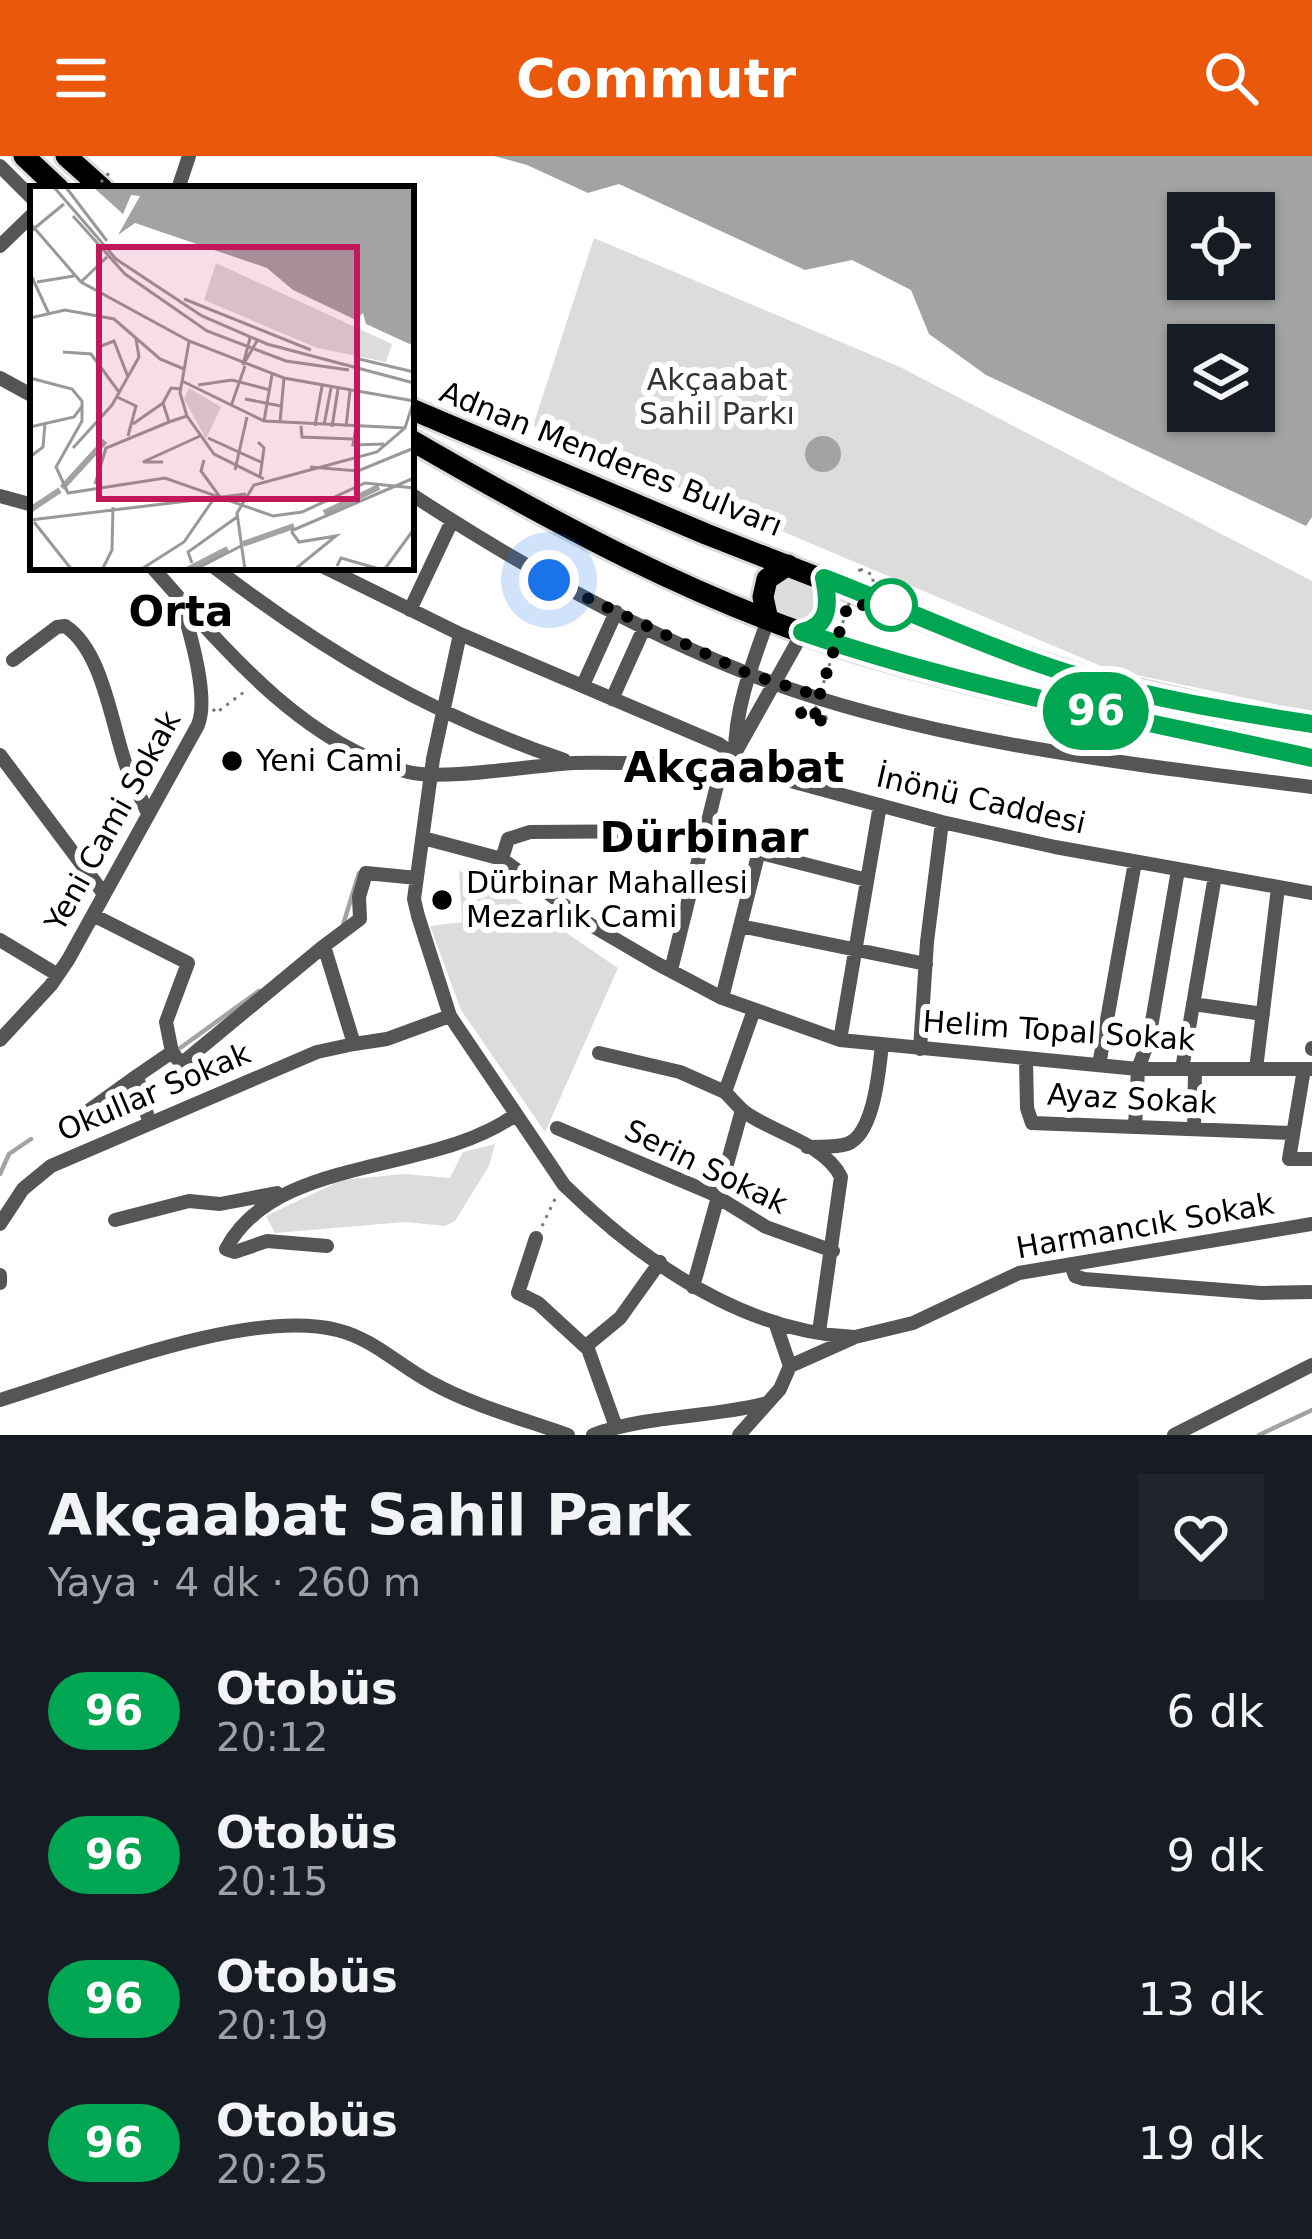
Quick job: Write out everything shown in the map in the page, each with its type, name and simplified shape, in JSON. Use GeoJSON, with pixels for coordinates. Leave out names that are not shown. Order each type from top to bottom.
{"type":"FeatureCollection","features":[{"type":"Feature","properties":{"kind":"highway"},"geometry":{"type":"LineString","coordinates":[[24,156],[56,186]]}},
{"type":"Feature","properties":{"kind":"highway"},"geometry":{"type":"LineString","coordinates":[[66,156],[102,184]]}},
{"type":"Feature","properties":{"kind":"highway","name":"Adnan Menderes Bulvarı"},"geometry":{"type":"LineString","coordinates":[[414,410],[565,476],[1018,656],[1088,679],[1218,709],[1312,724]]}},
{"type":"Feature","properties":{"kind":"highway","name":"Adnan Menderes Bulvarı"},"geometry":{"type":"LineString","coordinates":[[414,442],[679,584],[802,632],[1040,699],[1312,758]]}},
{"type":"Feature","properties":{"kind":"highway","name":"Adnan Menderes Bulvarı"},"geometry":{"type":"LineString","coordinates":[[768,620],[763,597],[767,579],[788,565]]}},
{"type":"Feature","properties":{"kind":"highway"},"geometry":{"type":"LineString","coordinates":[[802,632],[814,629],[825,616],[824,578]]}},
{"type":"Feature","properties":{"kind":"street"},"geometry":{"type":"LineString","coordinates":[[179,186],[189,156]]}},
{"type":"Feature","properties":{"kind":"street"},"geometry":{"type":"LineString","coordinates":[[1,170],[30,196]]}},
{"type":"Feature","properties":{"kind":"street"},"geometry":{"type":"LineString","coordinates":[[0,245],[30,217]]}},
{"type":"Feature","properties":{"kind":"street"},"geometry":{"type":"LineString","coordinates":[[0,378],[30,394]]}},
{"type":"Feature","properties":{"kind":"street"},"geometry":{"type":"LineString","coordinates":[[0,496],[30,504]]}},
{"type":"Feature","properties":{"kind":"street"},"geometry":{"type":"LineString","coordinates":[[414,496],[549,580],[749,674],[949,733],[1312,787]]}},
{"type":"Feature","properties":{"kind":"street"},"geometry":{"type":"LineString","coordinates":[[410,610],[452,521]]}},
{"type":"Feature","properties":{"kind":"street"},"geometry":{"type":"LineString","coordinates":[[154,570],[181,604],[313,726],[360,753],[411,773],[575,763],[722,765],[738,756],[802,632]]}},
{"type":"Feature","properties":{"kind":"street"},"geometry":{"type":"LineString","coordinates":[[218,570],[352,666],[443,711],[575,763]]}},
{"type":"Feature","properties":{"kind":"street","name":"İnönü Caddesi"},"geometry":{"type":"LineString","coordinates":[[330,570],[460,634],[738,756],[761,773],[942,822],[1312,893]]}},
{"type":"Feature","properties":{"kind":"street","name":"Yeni Cami Sokak"},"geometry":{"type":"LineString","coordinates":[[0,1040],[58,975],[202,713],[181,604]]}},
{"type":"Feature","properties":{"kind":"street"},"geometry":{"type":"LineString","coordinates":[[583,685],[616,612]]}},
{"type":"Feature","properties":{"kind":"street"},"geometry":{"type":"LineString","coordinates":[[738,756],[735,733],[768,620]]}},
{"type":"Feature","properties":{"kind":"street"},"geometry":{"type":"LineString","coordinates":[[612,699],[645,626]]}},
{"type":"Feature","properties":{"kind":"street"},"geometry":{"type":"LineString","coordinates":[[14,660],[57,627],[78,634],[148,814]]}},
{"type":"Feature","properties":{"kind":"street"},"geometry":{"type":"LineString","coordinates":[[460,634],[414,898],[450,1016],[562,1183],[584,1206],[693,1287],[775,1322],[855,1336]]}},
{"type":"Feature","properties":{"kind":"street"},"geometry":{"type":"LineString","coordinates":[[0,755],[104,894]]}},
{"type":"Feature","properties":{"kind":"street"},"geometry":{"type":"LineString","coordinates":[[670,970],[722,765]]}},
{"type":"Feature","properties":{"kind":"street"},"geometry":{"type":"LineString","coordinates":[[840,1040],[880,805]]}},
{"type":"Feature","properties":{"kind":"street"},"geometry":{"type":"LineString","coordinates":[[920,1049],[942,822]]}},
{"type":"Feature","properties":{"kind":"street"},"geometry":{"type":"LineString","coordinates":[[502,859],[508,838],[530,832],[675,831],[867,880]]}},
{"type":"Feature","properties":{"kind":"street"},"geometry":{"type":"LineString","coordinates":[[423,838],[502,859],[591,925],[722,998],[840,1040],[882,1045]]}},
{"type":"Feature","properties":{"kind":"street"},"geometry":{"type":"LineString","coordinates":[[722,998],[759,851]]}},
{"type":"Feature","properties":{"kind":"street"},"geometry":{"type":"LineString","coordinates":[[1099,1065],[1135,862]]}},
{"type":"Feature","properties":{"kind":"street"},"geometry":{"type":"LineString","coordinates":[[1135,1127],[1138,1069],[1149,1039],[1178,869]]}},
{"type":"Feature","properties":{"kind":"street"},"geometry":{"type":"LineString","coordinates":[[174,1055],[186,1060],[360,919],[359,897],[366,873],[417,878]]}},
{"type":"Feature","properties":{"kind":"street"},"geometry":{"type":"LineString","coordinates":[[1194,1129],[1188,1069],[1193,1004],[1215,877]]}},
{"type":"Feature","properties":{"kind":"street"},"geometry":{"type":"LineString","coordinates":[[1256,1069],[1278,888]]}},
{"type":"Feature","properties":{"kind":"street"},"geometry":{"type":"LineString","coordinates":[[93,916],[188,963],[166,1022],[174,1055]]}},
{"type":"Feature","properties":{"kind":"street"},"geometry":{"type":"LineString","coordinates":[[740,926],[926,964]]}},
{"type":"Feature","properties":{"kind":"street"},"geometry":{"type":"LineString","coordinates":[[0,940],[58,975]]}},
{"type":"Feature","properties":{"kind":"street"},"geometry":{"type":"LineString","coordinates":[[324,946],[354,1044]]}},
{"type":"Feature","properties":{"kind":"street"},"geometry":{"type":"LineString","coordinates":[[1193,1004],[1263,1014]]}},
{"type":"Feature","properties":{"kind":"street"},"geometry":{"type":"LineString","coordinates":[[725,1092],[754,1010]]}},
{"type":"Feature","properties":{"kind":"street","name":"Okullar Sokak"},"geometry":{"type":"LineString","coordinates":[[0,1224],[34,1177],[149,1122],[317,1052],[387,1039],[450,1016]]}},
{"type":"Feature","properties":{"kind":"street","name":"Helim Topal Sokak"},"geometry":{"type":"LineString","coordinates":[[807,1147],[850,1144],[860,1135],[875,1096],[882,1045],[1138,1069],[1308,1069]]}},
{"type":"Feature","properties":{"kind":"street"},"geometry":{"type":"LineString","coordinates":[[599,1053],[680,1072],[725,1092],[742,1110],[836,1168],[841,1177],[819,1332]]}},
{"type":"Feature","properties":{"kind":"street"},"geometry":{"type":"LineString","coordinates":[[80,1117],[174,1055]]}},
{"type":"Feature","properties":{"kind":"street","name":"Ayaz Sokak"},"geometry":{"type":"LineString","coordinates":[[1026,1060],[1032,1123],[1292,1132]]}},
{"type":"Feature","properties":{"kind":"street"},"geometry":{"type":"LineString","coordinates":[[1308,1069],[1289,1160],[1312,1159]]}},
{"type":"Feature","properties":{"kind":"street"},"geometry":{"type":"LineString","coordinates":[[137,1076],[149,1122]]}},
{"type":"Feature","properties":{"kind":"street"},"geometry":{"type":"LineString","coordinates":[[693,1287],[742,1110]]}},
{"type":"Feature","properties":{"kind":"street"},"geometry":{"type":"LineString","coordinates":[[116,1220],[190,1201],[220,1204],[294,1190],[477,1138],[515,1115]]}},
{"type":"Feature","properties":{"kind":"street","name":"Serin Sokak"},"geometry":{"type":"LineString","coordinates":[[557,1128],[717,1197],[766,1227],[832,1251]]}},
{"type":"Feature","properties":{"kind":"street"},"geometry":{"type":"LineString","coordinates":[[294,1190],[252,1214],[226,1249],[235,1252],[267,1241],[327,1246]]}},
{"type":"Feature","properties":{"kind":"street","name":"Harmancık Sokak"},"geometry":{"type":"LineString","coordinates":[[790,1366],[855,1336],[913,1323],[1019,1273],[1312,1224]]}},
{"type":"Feature","properties":{"kind":"street"},"geometry":{"type":"LineString","coordinates":[[536,1238],[518,1293],[538,1303],[586,1346],[616,1426]]}},
{"type":"Feature","properties":{"kind":"street"},"geometry":{"type":"LineString","coordinates":[[586,1346],[620,1318],[660,1262]]}},
{"type":"Feature","properties":{"kind":"street"},"geometry":{"type":"LineString","coordinates":[[1071,1264],[1075,1276],[1084,1280],[1238,1292],[1312,1292]]}},
{"type":"Feature","properties":{"kind":"street"},"geometry":{"type":"LineString","coordinates":[[739,1435],[780,1389],[790,1366],[775,1322]]}},
{"type":"Feature","properties":{"kind":"street"},"geometry":{"type":"LineString","coordinates":[[0,1400],[212,1336],[266,1326],[302,1326],[362,1338],[428,1382],[568,1435]]}},
{"type":"Feature","properties":{"kind":"street"},"geometry":{"type":"LineString","coordinates":[[1174,1435],[1312,1365]]}},
{"type":"Feature","properties":{"kind":"street"},"geometry":{"type":"LineString","coordinates":[[593,1435],[616,1426],[728,1413],[763,1404]]}},
{"type":"Feature","properties":{"kind":"path"},"geometry":{"type":"LineString","coordinates":[[806,692],[801,714],[825,722],[827,718],[814,713],[860,569]]}},
{"type":"Feature","properties":{"kind":"path"},"geometry":{"type":"LineString","coordinates":[[199,688],[216,713],[260,681]]}},
{"type":"Feature","properties":{"kind":"path"},"geometry":{"type":"LineString","coordinates":[[536,1238],[562,1183]]}},
{"type":"Feature","properties":{"kind":"green space","name":"Akçaabat Sahil Parkı"},"geometry":{"type":"Polygon","coordinates":[[[594,238],[900,367],[1312,581],[1312,712],[1108,669],[533,426],[594,238]]]}},
{"type":"Feature","properties":{"kind":"green space"},"geometry":{"type":"Polygon","coordinates":[[[795,580],[809,586],[815,600],[809,614],[795,620],[781,614],[775,600],[781,586],[795,580]]]}},
{"type":"Feature","properties":{"kind":"green space"},"geometry":{"type":"Polygon","coordinates":[[[459,871],[488,880],[618,968],[545,1132],[461,1010],[430,926],[462,922],[459,871]]]}},
{"type":"Feature","properties":{"kind":"green space"},"geometry":{"type":"Polygon","coordinates":[[[495,1144],[489,1166],[455,1221],[445,1226],[405,1222],[275,1233],[266,1216],[342,1180],[404,1174],[450,1178],[463,1152],[495,1144]]]}},
{"type":"Feature","properties":{"kind":"shaded area"},"geometry":{"type":"Polygon","coordinates":[[[494,156],[1312,156],[1312,517],[1306,526],[986,375],[929,334],[911,290],[852,260],[805,270],[619,184],[588,193],[527,165],[494,156]]]}},
{"type":"Feature","properties":{"kind":"shaded area"},"geometry":{"type":"Polygon","coordinates":[[[823,436],[836,441],[841,454],[836,467],[823,472],[810,467],[805,454],[810,441],[823,436]]]}},
{"type":"Feature","properties":{"kind":"waterway"},"geometry":{"type":"LineString","coordinates":[[343,925],[359,873]]}},
{"type":"Feature","properties":{"kind":"waterway"},"geometry":{"type":"LineString","coordinates":[[176,1051],[259,991]]}},
{"type":"Feature","properties":{"kind":"waterway"},"geometry":{"type":"LineString","coordinates":[[0,1174],[9,1154],[31,1139]]}},
{"type":"Feature","properties":{"kind":"waterway"},"geometry":{"type":"LineString","coordinates":[[1259,1435],[1312,1410]]}},
{"type":"Feature","properties":{"kind":"bus line","name":"96"},"geometry":{"type":"LineString","coordinates":[[1312,724],[1218,709],[1088,679],[824,578],[825,616],[814,629],[802,632],[1040,699],[1312,758]]}},
{"type":"Feature","properties":{"kind":"place","name":"Yeni Cami"},"geometry":{"type":"Point","coordinates":[232,761]}},
{"type":"Feature","properties":{"kind":"place","name":"Dürbinar Mahallesi Mezarlık Cami"},"geometry":{"type":"Point","coordinates":[442,900]}},
{"type":"Feature","properties":{"kind":"district","name":"Orta"},"geometry":{"type":"Point","coordinates":[181,611]}},
{"type":"Feature","properties":{"kind":"district","name":"Akçaabat"},"geometry":{"type":"Point","coordinates":[734,767]}},
{"type":"Feature","properties":{"kind":"district","name":"Dürbinar"},"geometry":{"type":"Point","coordinates":[704,837]}},
{"type":"Feature","properties":{"kind":"route"},"geometry":{"type":"LineString","coordinates":[[549,580],[749,674],[806,692],[801,714],[825,722],[827,718],[814,713],[848,605],[891,605]]}}]}
